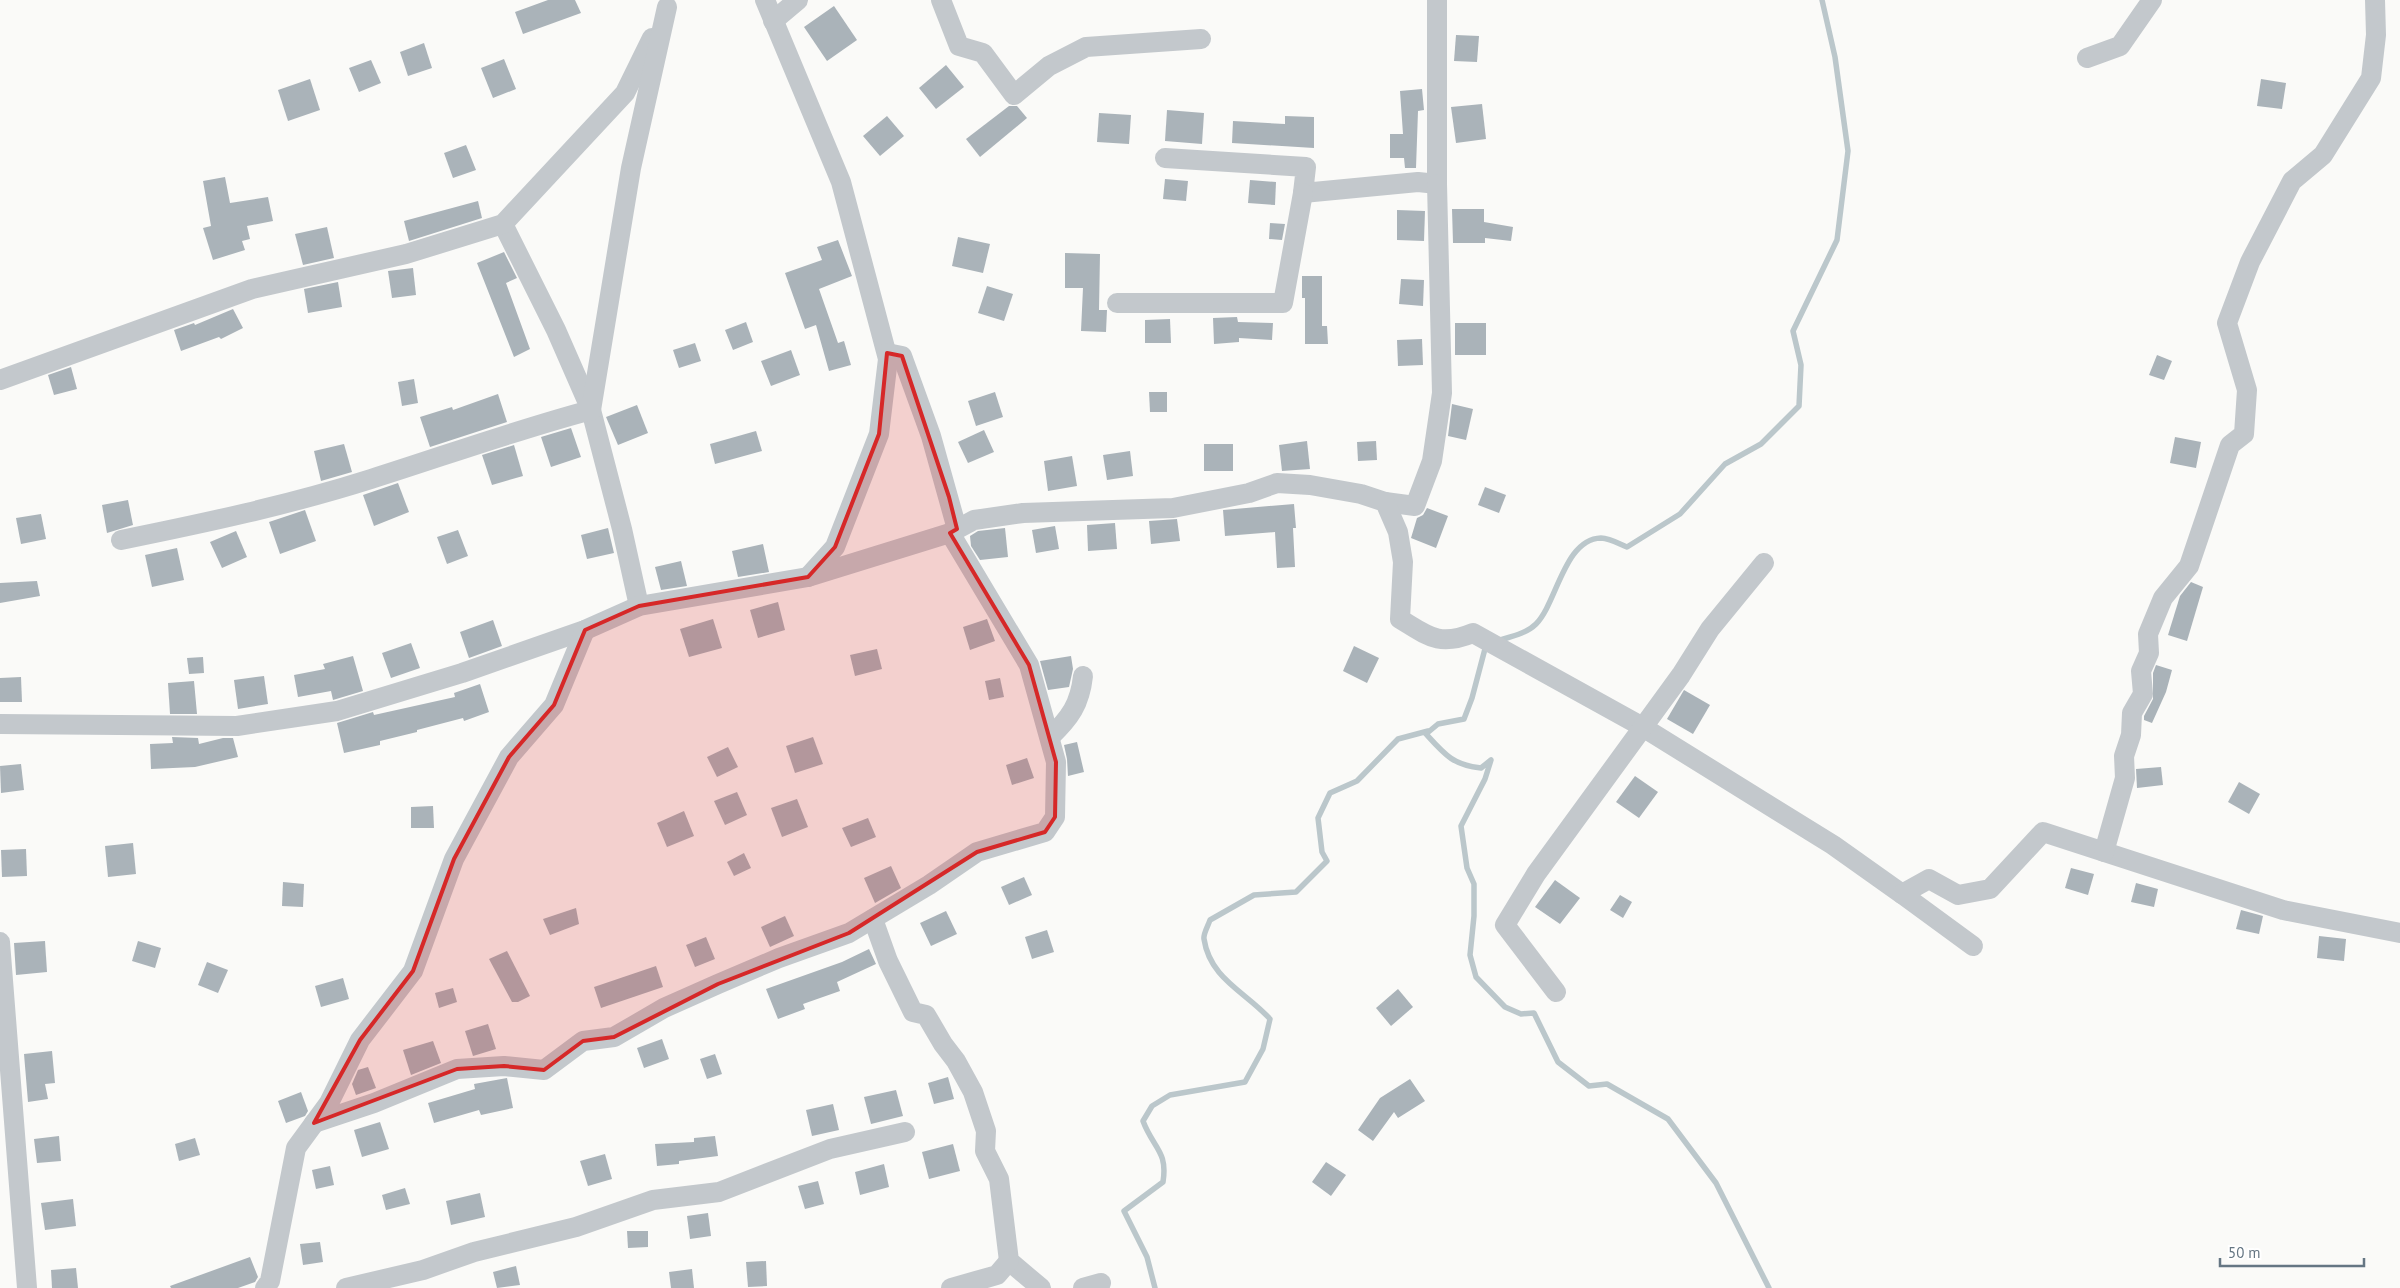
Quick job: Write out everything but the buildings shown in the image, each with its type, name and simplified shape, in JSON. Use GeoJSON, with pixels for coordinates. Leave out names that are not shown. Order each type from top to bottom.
{"type":"FeatureCollection","features":[{"type":"Feature","properties":{"kind":"street"},"geometry":{"type":"LineString","coordinates":[[765,0],[840,182],[888,359],[879,434],[835,547],[808,577]]}},
{"type":"Feature","properties":{"kind":"street"},"geometry":{"type":"LineString","coordinates":[[773,21],[798,0]]}},
{"type":"Feature","properties":{"kind":"street"},"geometry":{"type":"LineString","coordinates":[[941,0],[959,46],[983,53],[1014,95],[1049,66],[1086,47],[1201,39]]}},
{"type":"Feature","properties":{"kind":"street"},"geometry":{"type":"LineString","coordinates":[[0,724],[237,726],[337,711],[462,673],[585,630],[639,606],[808,577],[954,531],[974,520],[1023,513],[1173,508],[1249,493],[1277,483],[1310,485],[1361,494],[1385,502],[1415,506],[1432,461],[1442,393],[1437,184],[1437,0]]}},
{"type":"Feature","properties":{"kind":"street"},"geometry":{"type":"LineString","coordinates":[[2087,58],[2120,46],[2152,0]]}},
{"type":"Feature","properties":{"kind":"street"},"geometry":{"type":"LineString","coordinates":[[2104,852],[2124,778],[2124,756],[2131,735],[2132,714],[2143,694],[2141,671],[2149,653],[2148,634],[2163,598],[2189,566],[2230,445],[2244,434],[2247,390],[2227,323],[2250,262],[2292,181],[2323,155],[2371,78],[2376,35],[2376,0]]}},
{"type":"Feature","properties":{"kind":"street"},"geometry":{"type":"LineString","coordinates":[[0,380],[252,289],[406,254],[503,224],[625,93],[667,4]]}},
{"type":"Feature","properties":{"kind":"street"},"geometry":{"type":"LineString","coordinates":[[591,410],[631,168],[667,4]]}},
{"type":"Feature","properties":{"kind":"street"},"geometry":{"type":"LineString","coordinates":[[1117,303],[1283,303],[1306,167],[1165,158]]}},
{"type":"Feature","properties":{"kind":"street"},"geometry":{"type":"LineString","coordinates":[[1303,193],[1418,182],[1437,184]]}},
{"type":"Feature","properties":{"kind":"street"},"geometry":{"type":"LineString","coordinates":[[503,224],[556,330],[591,410],[622,529],[639,606]]}},
{"type":"Feature","properties":{"kind":"street"},"geometry":{"type":"LineString","coordinates":[[314,1123],[374,1103],[457,1069],[504,1066],[544,1070],[583,1041],[614,1037],[664,1008],[779,958],[849,933],[930,885],[977,852],[1045,832],[1055,817],[1056,762],[1029,665],[954,531],[931,436],[902,356],[887,353]]}},
{"type":"Feature","properties":{"kind":"street"},"geometry":{"type":"LineString","coordinates":[[121,540],[230,518],[332,490],[543,423],[591,410]]}},
{"type":"Feature","properties":{"kind":"street"},"geometry":{"type":"LineString","coordinates":[[1385,502],[1398,532],[1402,562],[1400,619],[1433,639],[1458,639],[1472,633],[1642,726],[1833,845],[1973,946]]}},
{"type":"Feature","properties":{"kind":"street"},"geometry":{"type":"LineString","coordinates":[[1556,992],[1504,925],[1536,874],[1681,675],[1710,629],[1764,563]]}},
{"type":"Feature","properties":{"kind":"street"},"geometry":{"type":"LineString","coordinates":[[265,1288],[270,1281],[296,1148],[329,1103],[360,1040],[413,971],[454,859],[508,757],[554,705],[585,630]]}},
{"type":"Feature","properties":{"kind":"street"},"geometry":{"type":"LineString","coordinates":[[1050,737],[1068,720],[1081,694],[1083,676]]}},
{"type":"Feature","properties":{"kind":"street"},"geometry":{"type":"LineString","coordinates":[[1902,894],[1929,879],[1958,895],[1990,889],[2043,832],[2283,910],[2400,934]]}},
{"type":"Feature","properties":{"kind":"street"},"geometry":{"type":"LineString","coordinates":[[873,919],[888,961],[913,1012],[926,1015],[943,1044],[956,1061],[973,1092],[986,1131],[985,1151],[999,1178],[1009,1261],[1041,1288]]}},
{"type":"Feature","properties":{"kind":"street"},"geometry":{"type":"LineString","coordinates":[[0,942],[3,1032],[27,1288]]}},
{"type":"Feature","properties":{"kind":"street"},"geometry":{"type":"LineString","coordinates":[[346,1288],[423,1270],[474,1252],[576,1227],[653,1200],[719,1192],[830,1149],[905,1132]]}},
{"type":"Feature","properties":{"kind":"street"},"geometry":{"type":"LineString","coordinates":[[951,1288],[997,1275],[1009,1261]]}},
{"type":"Feature","properties":{"kind":"highlighted area"},"geometry":{"type":"Polygon","coordinates":[[[887,353],[902,356],[949,497],[957,529],[950,533],[1029,665],[1056,762],[1055,817],[1045,832],[977,852],[849,933],[718,984],[614,1037],[583,1041],[544,1070],[504,1066],[457,1069],[314,1123],[360,1040],[413,971],[454,859],[509,757],[554,705],[585,630],[639,606],[808,577],[835,547],[879,434],[887,353]]]}},
{"type":"Feature","properties":{"kind":"waterway"},"geometry":{"type":"LineString","coordinates":[[1497,641],[1522,633],[1536,624],[1550,602],[1570,560],[1578,549],[1588,541],[1604,538],[1627,547],[1680,514],[1725,464],[1761,444],[1799,406],[1801,365],[1793,331],[1837,240],[1848,151],[1835,57],[1822,0]]}},
{"type":"Feature","properties":{"kind":"waterway"},"geometry":{"type":"LineString","coordinates":[[1486,645],[1472,698],[1464,719],[1438,724],[1426,734],[1450,758],[1463,764],[1481,768],[1491,760],[1485,779],[1461,826],[1467,868],[1474,884],[1474,916],[1470,955],[1476,977],[1505,1007],[1521,1014],[1534,1013],[1558,1062],[1589,1086],[1607,1084],[1668,1119],[1716,1183],[1769,1288]]}},
{"type":"Feature","properties":{"kind":"waterway"},"geometry":{"type":"LineString","coordinates":[[1155,1288],[1147,1257],[1124,1211],[1163,1182],[1162,1156],[1143,1121],[1152,1106],[1170,1095],[1245,1082],[1263,1049],[1270,1019],[1261,1009],[1230,984],[1213,965],[1204,939],[1210,920],[1254,895],[1296,892],[1327,861],[1322,852],[1318,818],[1330,793],[1357,781],[1398,739],[1428,731]]}}]}
